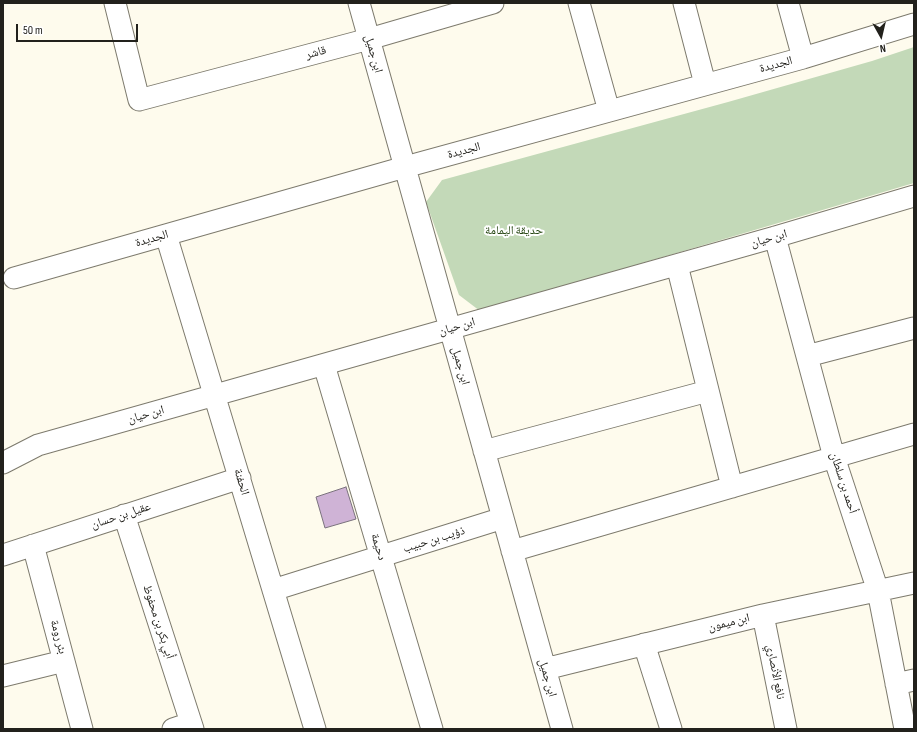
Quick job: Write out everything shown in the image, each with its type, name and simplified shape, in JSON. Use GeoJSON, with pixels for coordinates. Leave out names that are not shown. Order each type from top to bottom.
{"type":"FeatureCollection","features":[{"type":"Feature","properties":{"kind":"street","name":"قاشر"},"geometry":{"type":"LineString","coordinates":[[115,3],[139,100],[369,39],[482,4]]}},
{"type":"Feature","properties":{"kind":"street","name":"ابن جميل"},"geometry":{"type":"LineString","coordinates":[[359,3],[562,729]]}},
{"type":"Feature","properties":{"kind":"street"},"geometry":{"type":"LineString","coordinates":[[579,3],[608,111]]}},
{"type":"Feature","properties":{"kind":"street"},"geometry":{"type":"LineString","coordinates":[[684,3],[705,84]]}},
{"type":"Feature","properties":{"kind":"street"},"geometry":{"type":"LineString","coordinates":[[788,3],[803,58]]}},
{"type":"Feature","properties":{"kind":"street","name":"الجديدة"},"geometry":{"type":"LineString","coordinates":[[14,278],[405,167],[803,58],[914,24]]}},
{"type":"Feature","properties":{"kind":"street","name":"ابن حيان"},"geometry":{"type":"LineString","coordinates":[[3,463],[38,445],[677,265],[914,196]]}},
{"type":"Feature","properties":{"kind":"street","name":"الحفنة"},"geometry":{"type":"LineString","coordinates":[[166,235],[315,729]]}},
{"type":"Feature","properties":{"kind":"street","name":"أحمد بن سلطان"},"geometry":{"type":"LineString","coordinates":[[775,237],[834,457],[878,591],[905,682],[905,729]]}},
{"type":"Feature","properties":{"kind":"street"},"geometry":{"type":"LineString","coordinates":[[677,265],[732,487]]}},
{"type":"Feature","properties":{"kind":"street"},"geometry":{"type":"LineString","coordinates":[[807,356],[914,328]]}},
{"type":"Feature","properties":{"kind":"street","name":"دحيمة"},"geometry":{"type":"LineString","coordinates":[[324,365],[432,729]]}},
{"type":"Feature","properties":{"kind":"street"},"geometry":{"type":"LineString","coordinates":[[484,451],[708,391]]}},
{"type":"Feature","properties":{"kind":"street"},"geometry":{"type":"LineString","coordinates":[[512,551],[914,434]]}},
{"type":"Feature","properties":{"kind":"street","name":"عقيل بن حسان"},"geometry":{"type":"LineString","coordinates":[[3,555],[240,478]]}},
{"type":"Feature","properties":{"kind":"street","name":"أبي بكر بن محفوظ"},"geometry":{"type":"LineString","coordinates":[[124,515],[185,727]]}},
{"type":"Feature","properties":{"kind":"street","name":"ذؤيب بن حبيب"},"geometry":{"type":"LineString","coordinates":[[274,590],[503,518]]}},
{"type":"Feature","properties":{"kind":"street","name":"بئر رومة"},"geometry":{"type":"LineString","coordinates":[[33,545],[82,729]]}},
{"type":"Feature","properties":{"kind":"street","name":"ابن ميمون"},"geometry":{"type":"LineString","coordinates":[[545,669],[764,615],[914,583]]}},
{"type":"Feature","properties":{"kind":"street","name":"نافع الأنصاري"},"geometry":{"type":"LineString","coordinates":[[764,615],[786,729]]}},
{"type":"Feature","properties":{"kind":"street"},"geometry":{"type":"LineString","coordinates":[[644,644],[671,729]]}},
{"type":"Feature","properties":{"kind":"street"},"geometry":{"type":"LineString","coordinates":[[3,676],[64,661]]}},
{"type":"Feature","properties":{"kind":"green space","name":"حديقة اليمامة"},"geometry":{"type":"Polygon","coordinates":[[[914,47],[914,183],[480,311],[459,295],[426,202],[442,180],[728,102],[872,61],[914,47]]]}},
{"type":"Feature","properties":{"kind":"building"},"geometry":{"type":"Polygon","coordinates":[[[346,487],[356,519],[325,528],[316,497],[346,487]]]}}]}
